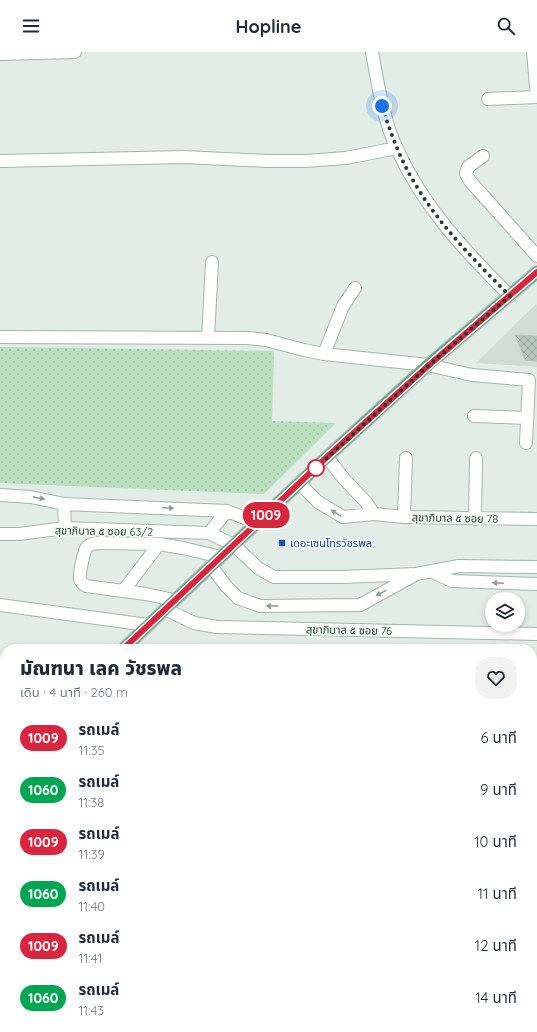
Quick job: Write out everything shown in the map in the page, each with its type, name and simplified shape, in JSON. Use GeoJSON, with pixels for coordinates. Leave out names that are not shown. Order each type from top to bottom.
{"type":"FeatureCollection","features":[{"type":"Feature","properties":{"kind":"main road"},"geometry":{"type":"LineString","coordinates":[[128,644],[327,457],[428,366],[537,272]]}},
{"type":"Feature","properties":{"kind":"street"},"geometry":{"type":"LineString","coordinates":[[0,54],[75,52]]}},
{"type":"Feature","properties":{"kind":"street"},"geometry":{"type":"LineString","coordinates":[[372,52],[382,106],[397,148],[416,187],[443,224],[484,270],[510,296]]}},
{"type":"Feature","properties":{"kind":"street"},"geometry":{"type":"LineString","coordinates":[[488,99],[537,97],[533,52]]}},
{"type":"Feature","properties":{"kind":"street"},"geometry":{"type":"LineString","coordinates":[[0,161],[184,157],[305,161],[346,158],[397,148]]}},
{"type":"Feature","properties":{"kind":"street"},"geometry":{"type":"LineString","coordinates":[[483,156],[468,167],[466,174],[470,181],[537,256]]}},
{"type":"Feature","properties":{"kind":"street"},"geometry":{"type":"LineString","coordinates":[[208,338],[212,262]]}},
{"type":"Feature","properties":{"kind":"street"},"geometry":{"type":"LineString","coordinates":[[324,354],[343,306],[356,288]]}},
{"type":"Feature","properties":{"kind":"street"},"geometry":{"type":"LineString","coordinates":[[0,337],[248,338],[266,340],[324,354],[428,366],[472,375],[533,380],[527,418],[526,443]]}},
{"type":"Feature","properties":{"kind":"street"},"geometry":{"type":"LineString","coordinates":[[474,416],[527,418]]}},
{"type":"Feature","properties":{"kind":"street"},"geometry":{"type":"LineString","coordinates":[[327,457],[344,479],[366,502],[374,514]]}},
{"type":"Feature","properties":{"kind":"street"},"geometry":{"type":"LineString","coordinates":[[404,517],[406,458]]}},
{"type":"Feature","properties":{"kind":"street"},"geometry":{"type":"LineString","coordinates":[[475,519],[476,458]]}},
{"type":"Feature","properties":{"kind":"street","name":"สุขาภิบาล ๕ ซอย 78"},"geometry":{"type":"LineString","coordinates":[[299,483],[318,502],[342,517],[374,514],[404,517],[537,520]]}},
{"type":"Feature","properties":{"kind":"street"},"geometry":{"type":"LineString","coordinates":[[0,495],[31,497],[64,504],[227,511],[257,523]]}},
{"type":"Feature","properties":{"kind":"street"},"geometry":{"type":"LineString","coordinates":[[64,504],[65,528]]}},
{"type":"Feature","properties":{"kind":"street"},"geometry":{"type":"LineString","coordinates":[[227,511],[209,534],[234,545],[258,568],[274,577],[342,577],[416,574],[459,566],[537,567]]}},
{"type":"Feature","properties":{"kind":"street","name":"สุขาภิบาล ๕ ซอย 63/2"},"geometry":{"type":"LineString","coordinates":[[0,534],[19,534],[65,528],[209,534]]}},
{"type":"Feature","properties":{"kind":"street","name":"สุขาภิบาล ๕ ซอย 76"},"geometry":{"type":"LineString","coordinates":[[159,544],[92,544],[88,546],[85,551],[79,577],[86,586],[124,590],[158,596],[194,623],[217,628],[537,634]]}},
{"type":"Feature","properties":{"kind":"street"},"geometry":{"type":"LineString","coordinates":[[124,590],[159,544],[221,557]]}},
{"type":"Feature","properties":{"kind":"street"},"geometry":{"type":"LineString","coordinates":[[211,566],[226,586],[238,598],[260,606],[360,605],[416,574]]}},
{"type":"Feature","properties":{"kind":"street"},"geometry":{"type":"LineString","coordinates":[[433,572],[452,581],[537,584]]}},
{"type":"Feature","properties":{"kind":"street"},"geometry":{"type":"LineString","coordinates":[[0,605],[148,624]]}},
{"type":"Feature","properties":{"kind":"shaded area"},"geometry":{"type":"Polygon","coordinates":[[[536,304],[537,367],[476,363],[536,304]]]}},
{"type":"Feature","properties":{"kind":"green space"},"geometry":{"type":"Polygon","coordinates":[[[0,347],[274,351],[272,421],[336,423],[264,494],[0,483],[0,347]]]}},
{"type":"Feature","properties":{"kind":"building"},"geometry":{"type":"Polygon","coordinates":[[[515,335],[537,336],[537,361],[525,360],[515,335]]]}},
{"type":"Feature","properties":{"kind":"bus line","name":"1009"},"geometry":{"type":"LineString","coordinates":[[128,644],[327,457],[428,366],[537,272]]}},
{"type":"Feature","properties":{"kind":"place","name":"เดอะเซนโทรวัชรพล"},"geometry":{"type":"Point","coordinates":[282,543]}},
{"type":"Feature","properties":{"kind":"route"},"geometry":{"type":"LineString","coordinates":[[316,468],[428,366],[510,296],[484,270],[443,224],[416,187],[397,148],[382,106]]}}]}
